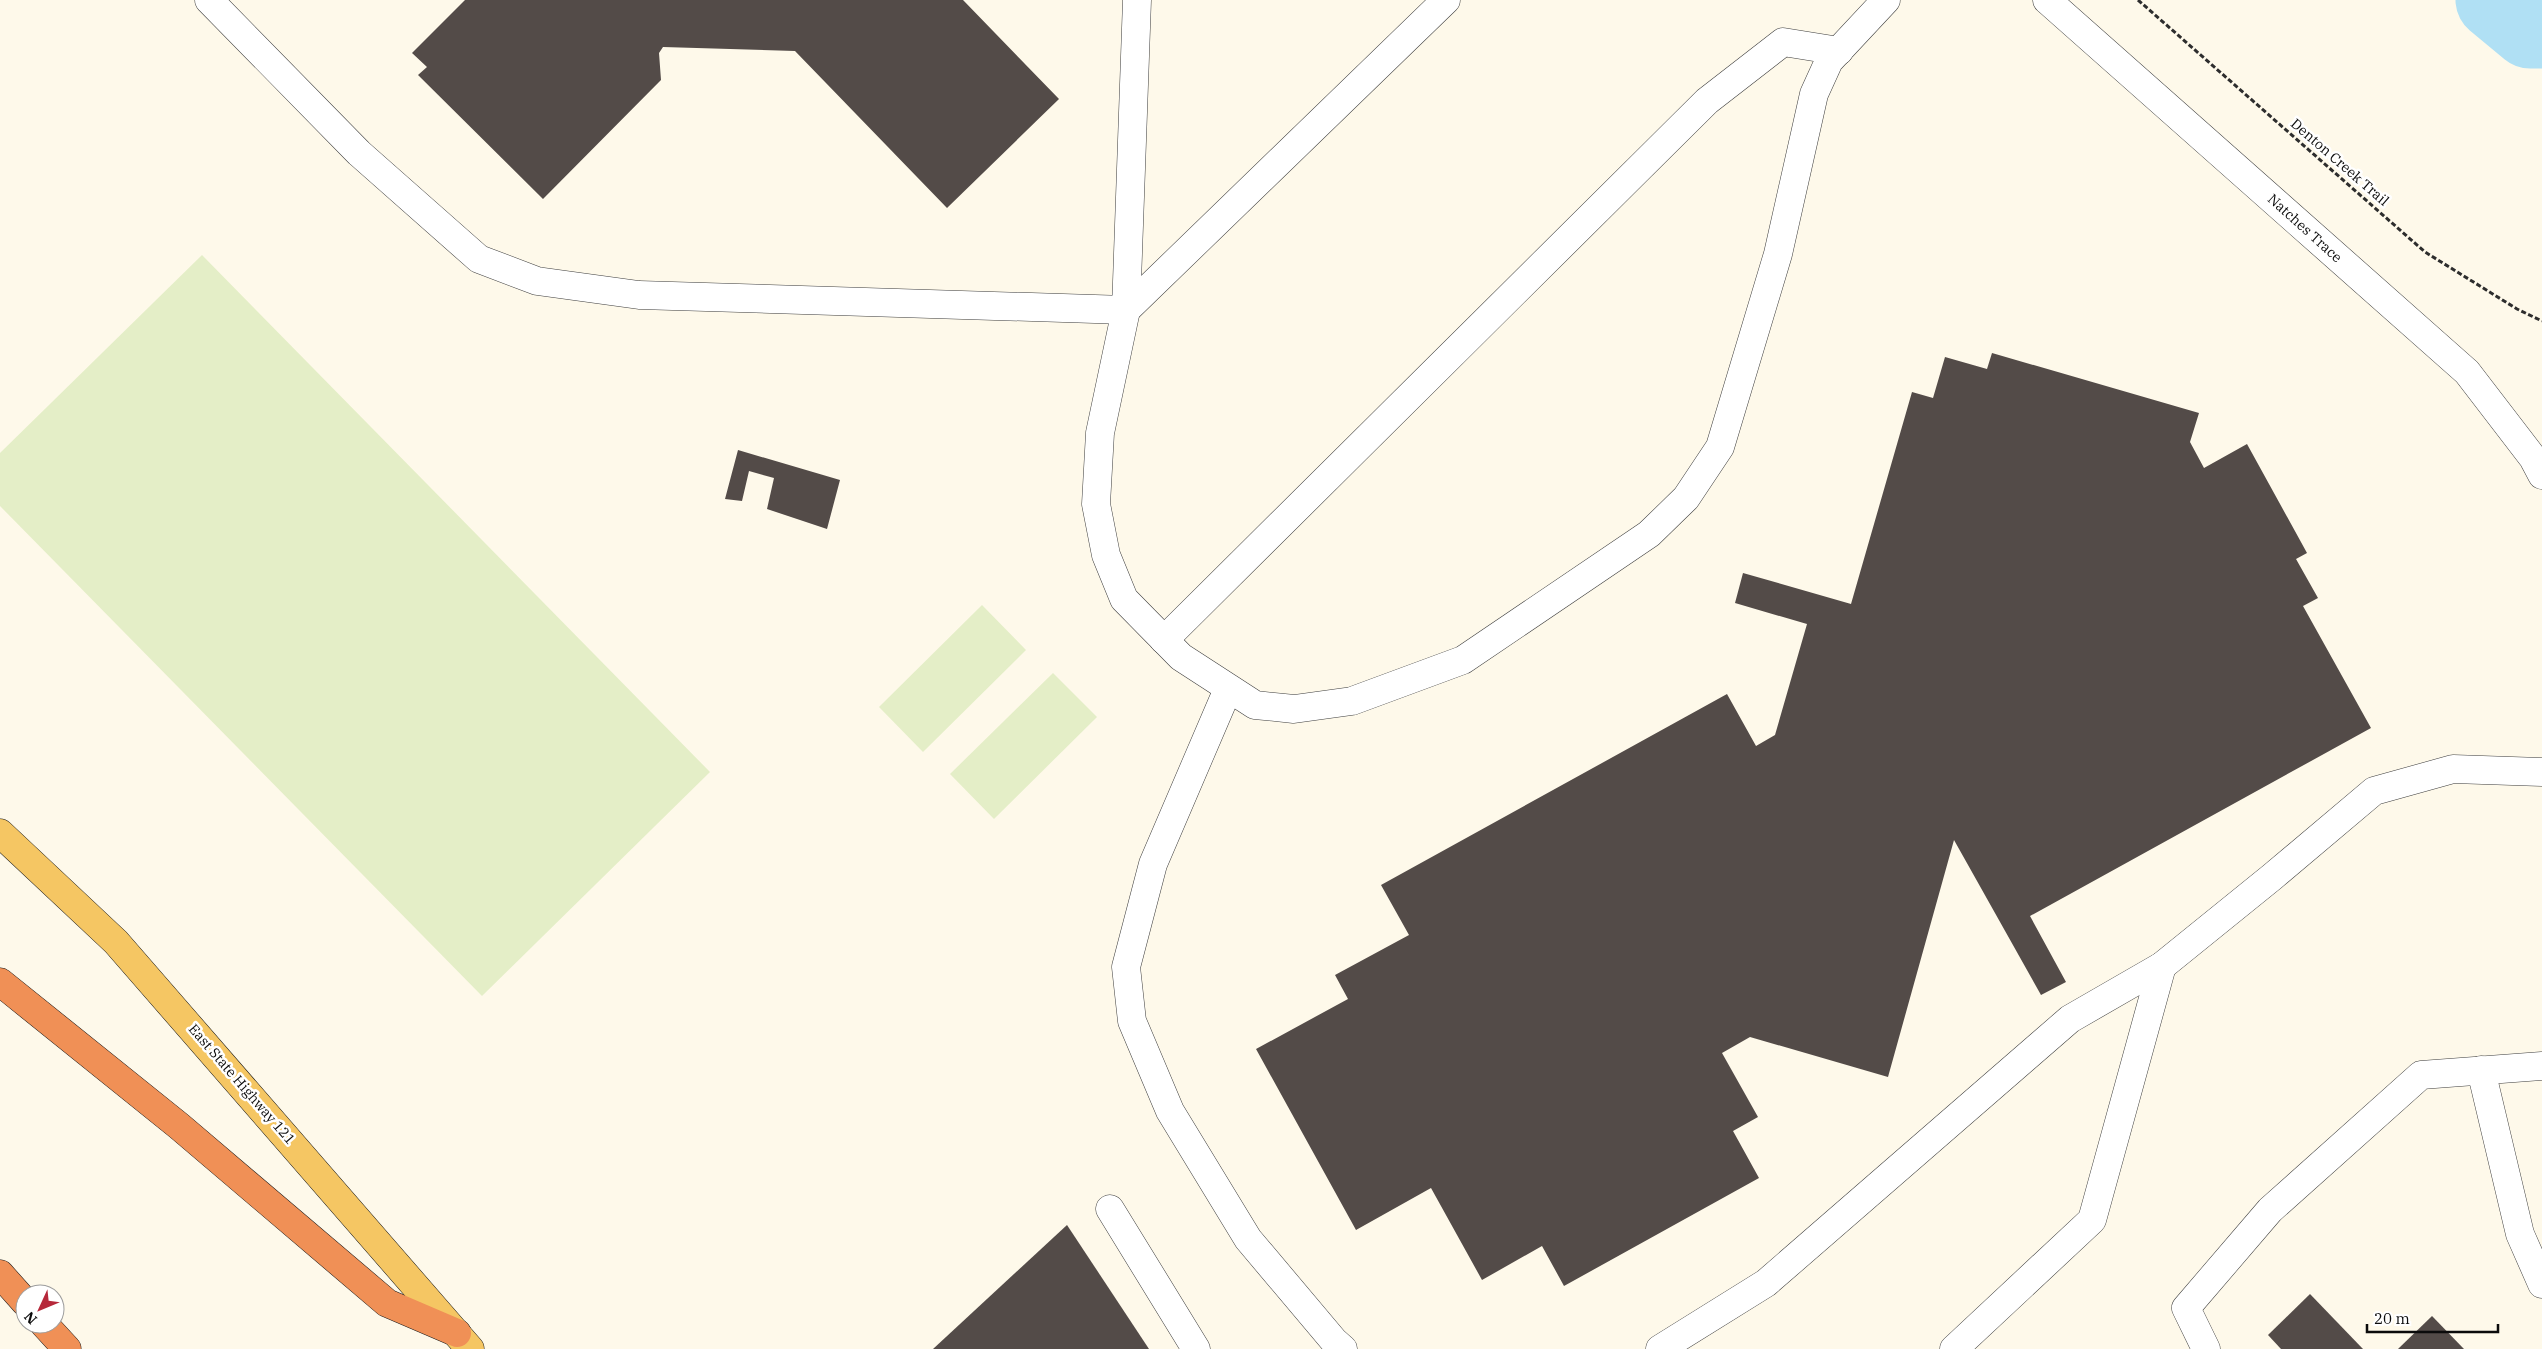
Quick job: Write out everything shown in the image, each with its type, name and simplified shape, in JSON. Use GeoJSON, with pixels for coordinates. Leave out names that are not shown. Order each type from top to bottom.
{"type":"FeatureCollection","features":[{"type":"Feature","properties":{"kind":"highway"},"geometry":{"type":"LineString","coordinates":[[0,982],[179,1126],[387,1303],[464,1341]]}},
{"type":"Feature","properties":{"kind":"highway"},"geometry":{"type":"LineString","coordinates":[[0,1274],[15,1291]]}},
{"type":"Feature","properties":{"kind":"highway"},"geometry":{"type":"LineString","coordinates":[[53,1334],[66,1349]]}},
{"type":"Feature","properties":{"kind":"main road","name":"East State Highway 121"},"geometry":{"type":"LineString","coordinates":[[0,833],[116,942],[464,1341]]}},
{"type":"Feature","properties":{"kind":"street"},"geometry":{"type":"LineString","coordinates":[[209,0],[360,153],[479,259],[537,281],[639,295],[1126,310],[1446,0]]}},
{"type":"Feature","properties":{"kind":"street"},"geometry":{"type":"LineString","coordinates":[[1137,0],[1126,310],[1100,433],[1096,504],[1106,555],[1124,599],[1180,657],[1255,705],[1294,709],[1352,701],[1463,660],[1649,534],[1686,498],[1720,447],[1778,254],[1814,94],[1830,61],[1886,0]]}},
{"type":"Feature","properties":{"kind":"street","name":"Natches Trace"},"geometry":{"type":"LineString","coordinates":[[2047,0],[2467,372],[2533,458],[2542,475]]}},
{"type":"Feature","properties":{"kind":"street"},"geometry":{"type":"LineString","coordinates":[[1164,640],[1696,112],[1783,42],[1838,51]]}},
{"type":"Feature","properties":{"kind":"street"},"geometry":{"type":"LineString","coordinates":[[1228,689],[1153,864],[1126,967],[1132,1021],[1170,1110],[1248,1239],[1334,1341],[1343,1349]]}},
{"type":"Feature","properties":{"kind":"street"},"geometry":{"type":"LineString","coordinates":[[1660,1349],[1766,1283],[2070,1019],[2162,966],[2272,878],[2374,791],[2453,769],[2542,772]]}},
{"type":"Feature","properties":{"kind":"street"},"geometry":{"type":"LineString","coordinates":[[1954,1349],[2092,1220],[2162,966]]}},
{"type":"Feature","properties":{"kind":"street"},"geometry":{"type":"LineString","coordinates":[[2206,1349],[2186,1308],[2270,1210],[2421,1075],[2542,1066]]}},
{"type":"Feature","properties":{"kind":"street"},"geometry":{"type":"LineString","coordinates":[[2481,1070],[2520,1234],[2542,1284]]}},
{"type":"Feature","properties":{"kind":"street"},"geometry":{"type":"LineString","coordinates":[[1110,1209],[1196,1349]]}},
{"type":"Feature","properties":{"kind":"path","name":"Denton Creek Trail"},"geometry":{"type":"LineString","coordinates":[[2138,0],[2425,252],[2517,309],[2542,320]]}},
{"type":"Feature","properties":{"kind":"green space"},"geometry":{"type":"Polygon","coordinates":[[[202,255],[710,772],[482,996],[0,506],[0,453],[202,255]]]}},
{"type":"Feature","properties":{"kind":"green space"},"geometry":{"type":"Polygon","coordinates":[[[982,605],[1026,650],[923,752],[879,707],[982,605]]]}},
{"type":"Feature","properties":{"kind":"green space"},"geometry":{"type":"Polygon","coordinates":[[[1053,673],[1097,717],[994,819],[950,774],[1053,673]]]}},
{"type":"Feature","properties":{"kind":"building"},"geometry":{"type":"Polygon","coordinates":[[[465,0],[963,0],[1059,99],[947,208],[795,51],[663,47],[659,53],[661,80],[543,199],[418,75],[427,67],[412,53],[465,0]]]}},
{"type":"Feature","properties":{"kind":"building"},"geometry":{"type":"Polygon","coordinates":[[[1992,353],[2199,413],[2190,442],[2204,468],[2247,444],[2307,553],[2296,559],[2318,598],[2303,606],[2371,728],[2030,916],[2066,982],[2041,995],[1954,840],[1888,1077],[1750,1037],[1722,1053],[1758,1117],[1733,1131],[1759,1178],[1564,1286],[1542,1246],[1482,1280],[1431,1188],[1356,1230],[1256,1049],[1348,999],[1335,975],[1409,935],[1381,885],[1727,694],[1756,746],[1775,735],[1807,624],[1735,603],[1743,573],[1851,604],[1912,392],[1933,398],[1945,357],[1987,369],[1992,353]]]}},
{"type":"Feature","properties":{"kind":"building"},"geometry":{"type":"Polygon","coordinates":[[[738,450],[840,480],[827,529],[767,509],[774,478],[749,471],[742,501],[725,499],[738,450]]]}},
{"type":"Feature","properties":{"kind":"building"},"geometry":{"type":"Polygon","coordinates":[[[1067,1225],[1149,1349],[933,1349],[1067,1225]]]}},
{"type":"Feature","properties":{"kind":"building"},"geometry":{"type":"Polygon","coordinates":[[[2310,1294],[2363,1349],[2281,1349],[2268,1335],[2310,1294]]]}},
{"type":"Feature","properties":{"kind":"building"},"geometry":{"type":"Polygon","coordinates":[[[2432,1316],[2464,1349],[2398,1349],[2432,1316]]]}},
{"type":"Feature","properties":{"kind":"waterway"},"geometry":{"type":"LineString","coordinates":[[2495,0],[2530,29],[2542,29]]}}]}
